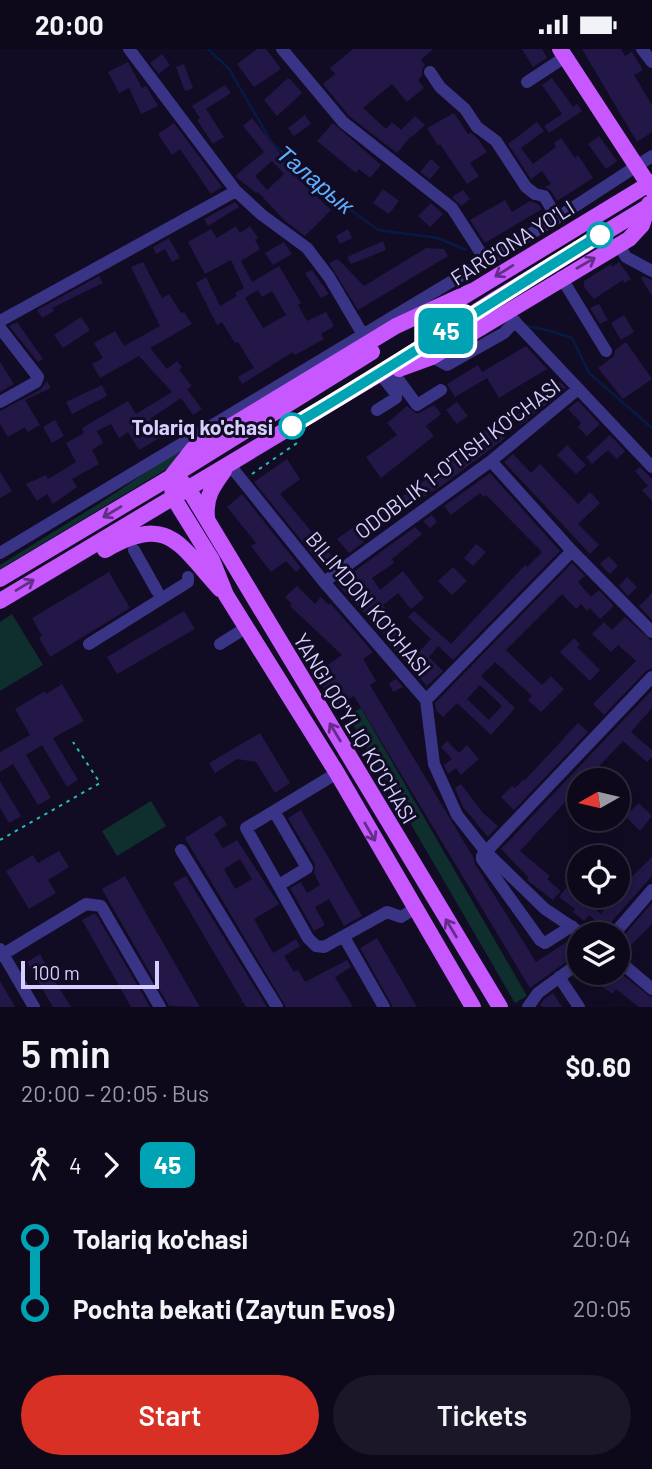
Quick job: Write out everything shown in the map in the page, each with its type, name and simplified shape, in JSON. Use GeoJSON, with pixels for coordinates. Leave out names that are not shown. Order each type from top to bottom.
{"type":"FeatureCollection","features":[{"type":"Feature","properties":{"kind":"main road"},"geometry":{"type":"LineString","coordinates":[[383,374],[432,357],[510,316],[561,277],[619,245],[638,230],[645,219],[650,205],[651,183],[636,167],[562,53]]}},
{"type":"Feature","properties":{"kind":"main road","name":"FARG'ONA YO'LI"},"geometry":{"type":"LineString","coordinates":[[171,477],[193,449],[396,325],[472,291],[651,183]]}},
{"type":"Feature","properties":{"kind":"main road","name":"FARG'ONA YO'LI"},"geometry":{"type":"LineString","coordinates":[[0,601],[383,374],[499,297],[650,205]]}},
{"type":"Feature","properties":{"kind":"main road"},"geometry":{"type":"LineString","coordinates":[[207,519],[209,493],[229,464]]}},
{"type":"Feature","properties":{"kind":"main road"},"geometry":{"type":"LineString","coordinates":[[0,579],[171,477],[173,497]]}},
{"type":"Feature","properties":{"kind":"main road","name":"YANGI QO'YLIQ KO'CHASI"},"geometry":{"type":"LineString","coordinates":[[171,477],[188,488],[499,1007]]}},
{"type":"Feature","properties":{"kind":"main road","name":"YANGI QO'YLIQ KO'CHASI"},"geometry":{"type":"LineString","coordinates":[[173,497],[212,560],[226,596],[337,773],[473,1007]]}},
{"type":"Feature","properties":{"kind":"main road"},"geometry":{"type":"LineString","coordinates":[[50,570],[85,556],[138,528],[158,522],[180,532],[211,579],[226,596]]}},
{"type":"Feature","properties":{"kind":"main road"},"geometry":{"type":"LineString","coordinates":[[452,973],[471,961]]}},
{"type":"Feature","properties":{"kind":"street"},"geometry":{"type":"LineString","coordinates":[[129,49],[236,191],[262,215],[307,247],[329,277],[362,333]]}},
{"type":"Feature","properties":{"kind":"street"},"geometry":{"type":"LineString","coordinates":[[282,49],[343,122],[453,208],[486,261]]}},
{"type":"Feature","properties":{"kind":"street"},"geometry":{"type":"LineString","coordinates":[[642,49],[652,62]]}},
{"type":"Feature","properties":{"kind":"street"},"geometry":{"type":"LineString","coordinates":[[527,82],[562,53]]}},
{"type":"Feature","properties":{"kind":"street"},"geometry":{"type":"LineString","coordinates":[[430,72],[449,96],[465,109],[477,127],[496,141],[526,187],[535,194],[544,196],[557,218]]}},
{"type":"Feature","properties":{"kind":"street","name":"FARG'ONA YO'LI"},"geometry":{"type":"LineString","coordinates":[[0,553],[557,218],[652,156]]}},
{"type":"Feature","properties":{"kind":"street"},"geometry":{"type":"LineString","coordinates":[[0,321],[236,191]]}},
{"type":"Feature","properties":{"kind":"street"},"geometry":{"type":"LineString","coordinates":[[619,245],[626,257],[652,271]]}},
{"type":"Feature","properties":{"kind":"street"},"geometry":{"type":"LineString","coordinates":[[561,277],[606,351]]}},
{"type":"Feature","properties":{"kind":"street"},"geometry":{"type":"LineString","coordinates":[[510,316],[652,467]]}},
{"type":"Feature","properties":{"kind":"street"},"geometry":{"type":"LineString","coordinates":[[0,328],[38,377],[36,381],[0,402]]}},
{"type":"Feature","properties":{"kind":"street"},"geometry":{"type":"LineString","coordinates":[[383,374],[417,405],[441,390]]}},
{"type":"Feature","properties":{"kind":"street"},"geometry":{"type":"LineString","coordinates":[[377,411],[396,398],[383,374]]}},
{"type":"Feature","properties":{"kind":"street","name":"ODOBLIK 1-O'TISH KO'CHASI"},"geometry":{"type":"LineString","coordinates":[[324,582],[491,461],[578,389]]}},
{"type":"Feature","properties":{"kind":"street"},"geometry":{"type":"LineString","coordinates":[[491,461],[572,551],[652,632]]}},
{"type":"Feature","properties":{"kind":"street","name":"BILIMDON KO'CHASI"},"geometry":{"type":"LineString","coordinates":[[229,464],[324,582],[426,700],[434,764],[457,815],[486,852],[545,909],[567,923]]}},
{"type":"Feature","properties":{"kind":"street"},"geometry":{"type":"LineString","coordinates":[[134,550],[158,591]]}},
{"type":"Feature","properties":{"kind":"street"},"geometry":{"type":"LineString","coordinates":[[426,700],[572,551]]}},
{"type":"Feature","properties":{"kind":"street"},"geometry":{"type":"LineString","coordinates":[[89,643],[188,582],[188,577]]}},
{"type":"Feature","properties":{"kind":"street"},"geometry":{"type":"LineString","coordinates":[[220,644],[247,627]]}},
{"type":"Feature","properties":{"kind":"street"},"geometry":{"type":"LineString","coordinates":[[567,929],[545,943],[540,940],[482,859],[652,677]]}},
{"type":"Feature","properties":{"kind":"street"},"geometry":{"type":"LineString","coordinates":[[337,773],[246,828],[308,938],[316,946],[324,947],[387,912],[401,917],[414,909]]}},
{"type":"Feature","properties":{"kind":"street"},"geometry":{"type":"LineString","coordinates":[[274,811],[307,868],[279,885]]}},
{"type":"Feature","properties":{"kind":"street"},"geometry":{"type":"LineString","coordinates":[[181,851],[277,1007]]}},
{"type":"Feature","properties":{"kind":"street"},"geometry":{"type":"LineString","coordinates":[[624,922],[652,890]]}},
{"type":"Feature","properties":{"kind":"street"},"geometry":{"type":"LineString","coordinates":[[34,1007],[1,953],[86,904],[101,906],[160,1007]]}},
{"type":"Feature","properties":{"kind":"street"},"geometry":{"type":"LineString","coordinates":[[344,937],[384,1007]]}},
{"type":"Feature","properties":{"kind":"street"},"geometry":{"type":"LineString","coordinates":[[630,970],[652,989]]}},
{"type":"Feature","properties":{"kind":"street"},"geometry":{"type":"LineString","coordinates":[[528,1007],[538,993],[567,971]]}},
{"type":"Feature","properties":{"kind":"street"},"geometry":{"type":"LineString","coordinates":[[559,977],[579,1007]]}},
{"type":"Feature","properties":{"kind":"path"},"geometry":{"type":"LineString","coordinates":[[242,481],[297,443]]}},
{"type":"Feature","properties":{"kind":"path"},"geometry":{"type":"LineString","coordinates":[[0,840],[100,783],[73,742]]}},
{"type":"Feature","properties":{"kind":"green space"},"geometry":{"type":"Polygon","coordinates":[[[181,449],[171,466],[165,470],[0,569],[0,565],[181,449]]]}},
{"type":"Feature","properties":{"kind":"green space"},"geometry":{"type":"Polygon","coordinates":[[[12,614],[43,665],[0,691],[0,622],[12,614]]]}},
{"type":"Feature","properties":{"kind":"green space"},"geometry":{"type":"Polygon","coordinates":[[[361,708],[527,996],[515,1003],[348,716],[361,708]]]}},
{"type":"Feature","properties":{"kind":"green space"},"geometry":{"type":"Polygon","coordinates":[[[151,801],[166,826],[117,856],[102,831],[151,801]]]}},
{"type":"Feature","properties":{"kind":"building"},"geometry":{"type":"Polygon","coordinates":[[[257,49],[266,49],[281,69],[254,87],[237,64],[257,49]]]}},
{"type":"Feature","properties":{"kind":"building"},"geometry":{"type":"Polygon","coordinates":[[[353,49],[433,49],[421,60],[425,65],[418,80],[424,88],[407,102],[392,84],[363,108],[386,129],[392,122],[401,130],[415,116],[425,125],[411,136],[397,153],[349,116],[323,84],[335,74],[330,68],[353,49]]]}},
{"type":"Feature","properties":{"kind":"building"},"geometry":{"type":"Polygon","coordinates":[[[522,49],[542,49],[547,58],[533,67],[522,49]]]}},
{"type":"Feature","properties":{"kind":"building"},"geometry":{"type":"Polygon","coordinates":[[[582,49],[621,49],[625,56],[632,52],[643,70],[634,75],[652,105],[652,132],[637,142],[582,49]]]}},
{"type":"Feature","properties":{"kind":"building"},"geometry":{"type":"Polygon","coordinates":[[[162,54],[170,65],[159,74],[150,63],[162,54]]]}},
{"type":"Feature","properties":{"kind":"building"},"geometry":{"type":"Polygon","coordinates":[[[128,62],[142,88],[146,86],[158,106],[141,114],[129,88],[119,93],[108,72],[128,62]]]}},
{"type":"Feature","properties":{"kind":"building"},"geometry":{"type":"Polygon","coordinates":[[[184,64],[193,88],[185,91],[176,67],[184,64]]]}},
{"type":"Feature","properties":{"kind":"building"},"geometry":{"type":"Polygon","coordinates":[[[552,78],[573,107],[577,104],[582,111],[549,133],[544,126],[562,114],[542,85],[552,78]]]}},
{"type":"Feature","properties":{"kind":"building"},"geometry":{"type":"Polygon","coordinates":[[[287,79],[302,93],[277,116],[264,100],[287,79]]]}},
{"type":"Feature","properties":{"kind":"building"},"geometry":{"type":"Polygon","coordinates":[[[225,85],[231,93],[206,109],[224,137],[213,144],[197,120],[200,118],[192,106],[225,85]]]}},
{"type":"Feature","properties":{"kind":"building"},"geometry":{"type":"Polygon","coordinates":[[[454,113],[468,134],[471,133],[478,139],[487,152],[470,163],[479,176],[467,184],[427,128],[454,113]]]}},
{"type":"Feature","properties":{"kind":"building"},"geometry":{"type":"Polygon","coordinates":[[[305,115],[311,124],[294,136],[288,128],[305,115]]]}},
{"type":"Feature","properties":{"kind":"building"},"geometry":{"type":"Polygon","coordinates":[[[252,118],[282,156],[302,173],[297,178],[331,210],[305,236],[284,220],[258,192],[235,176],[264,152],[243,126],[252,118]],[[272,161],[255,176],[267,190],[284,174],[272,161]]]}},
{"type":"Feature","properties":{"kind":"building"},"geometry":{"type":"Polygon","coordinates":[[[537,122],[544,131],[521,148],[533,164],[556,147],[554,143],[561,138],[575,158],[578,155],[593,178],[557,201],[545,187],[551,184],[542,171],[531,179],[508,144],[537,122]]]}},
{"type":"Feature","properties":{"kind":"building"},"geometry":{"type":"Polygon","coordinates":[[[174,123],[222,187],[211,194],[180,149],[172,155],[158,134],[174,123]]]}},
{"type":"Feature","properties":{"kind":"building"},"geometry":{"type":"Polygon","coordinates":[[[333,123],[381,165],[370,178],[359,169],[356,173],[317,141],[333,123]]]}},
{"type":"Feature","properties":{"kind":"building"},"geometry":{"type":"Polygon","coordinates":[[[599,136],[617,161],[606,169],[588,144],[599,136]]]}},
{"type":"Feature","properties":{"kind":"building"},"geometry":{"type":"Polygon","coordinates":[[[431,159],[440,167],[430,179],[420,172],[431,159]]]}},
{"type":"Feature","properties":{"kind":"building"},"geometry":{"type":"Polygon","coordinates":[[[383,189],[399,201],[389,214],[373,203],[383,189]]]}},
{"type":"Feature","properties":{"kind":"building"},"geometry":{"type":"Polygon","coordinates":[[[463,190],[470,199],[461,206],[452,197],[463,190]]]}},
{"type":"Feature","properties":{"kind":"building"},"geometry":{"type":"Polygon","coordinates":[[[505,200],[512,212],[530,201],[542,209],[485,243],[470,220],[505,200]]]}},
{"type":"Feature","properties":{"kind":"building"},"geometry":{"type":"Polygon","coordinates":[[[235,202],[239,207],[208,226],[204,219],[235,202]]]}},
{"type":"Feature","properties":{"kind":"building"},"geometry":{"type":"Polygon","coordinates":[[[431,203],[443,214],[430,227],[418,216],[431,203]]]}},
{"type":"Feature","properties":{"kind":"building"},"geometry":{"type":"Polygon","coordinates":[[[236,226],[240,233],[250,226],[258,238],[255,240],[260,249],[241,261],[252,282],[279,266],[301,303],[298,305],[307,321],[326,312],[334,326],[321,334],[324,339],[295,355],[293,352],[242,384],[238,377],[254,368],[222,322],[217,325],[196,283],[206,277],[220,306],[237,296],[235,293],[244,288],[231,260],[205,274],[188,242],[211,229],[217,238],[236,226]],[[258,290],[245,298],[263,328],[286,315],[272,291],[262,297],[258,290]]]}},
{"type":"Feature","properties":{"kind":"building"},"geometry":{"type":"Polygon","coordinates":[[[348,229],[352,238],[340,244],[336,236],[348,229]]]}},
{"type":"Feature","properties":{"kind":"building"},"geometry":{"type":"Polygon","coordinates":[[[169,238],[180,258],[172,262],[165,249],[156,254],[153,247],[169,238]]]}},
{"type":"Feature","properties":{"kind":"building"},"geometry":{"type":"Polygon","coordinates":[[[383,241],[386,250],[351,264],[347,257],[383,241]]]}},
{"type":"Feature","properties":{"kind":"building"},"geometry":{"type":"Polygon","coordinates":[[[284,242],[292,254],[273,265],[265,253],[284,242]]]}},
{"type":"Feature","properties":{"kind":"building"},"geometry":{"type":"Polygon","coordinates":[[[426,248],[444,249],[448,256],[358,310],[329,263],[338,259],[364,286],[426,248]]]}},
{"type":"Feature","properties":{"kind":"building"},"geometry":{"type":"Polygon","coordinates":[[[143,262],[162,298],[169,294],[192,324],[150,348],[167,369],[177,361],[182,367],[179,370],[192,386],[187,389],[202,409],[193,415],[181,398],[150,419],[161,437],[139,450],[128,432],[119,438],[111,424],[97,431],[103,443],[92,450],[99,464],[72,479],[77,487],[53,504],[47,494],[37,501],[26,484],[46,475],[48,479],[76,462],[66,443],[84,433],[82,428],[128,401],[136,414],[172,392],[139,356],[100,378],[92,364],[103,358],[94,343],[115,331],[124,346],[160,326],[131,267],[143,262]]]}},
{"type":"Feature","properties":{"kind":"building"},"geometry":{"type":"Polygon","coordinates":[[[619,262],[631,279],[624,283],[623,280],[594,299],[584,287],[584,281],[619,262]]]}},
{"type":"Feature","properties":{"kind":"building"},"geometry":{"type":"Polygon","coordinates":[[[312,270],[329,294],[321,298],[305,273],[312,270]]]}},
{"type":"Feature","properties":{"kind":"building"},"geometry":{"type":"Polygon","coordinates":[[[99,276],[103,283],[52,308],[54,311],[42,318],[37,310],[99,276]]]}},
{"type":"Feature","properties":{"kind":"building"},"geometry":{"type":"Polygon","coordinates":[[[643,276],[652,280],[652,296],[641,278],[643,276]]]}},
{"type":"Feature","properties":{"kind":"building"},"geometry":{"type":"Polygon","coordinates":[[[599,304],[608,320],[600,324],[590,308],[599,304]]]}},
{"type":"Feature","properties":{"kind":"building"},"geometry":{"type":"Polygon","coordinates":[[[624,315],[634,332],[621,340],[611,323],[624,315]]]}},
{"type":"Feature","properties":{"kind":"building"},"geometry":{"type":"Polygon","coordinates":[[[81,317],[90,330],[63,348],[54,335],[81,317]]]}},
{"type":"Feature","properties":{"kind":"building"},"geometry":{"type":"Polygon","coordinates":[[[17,322],[43,359],[38,362],[9,326],[17,322]]]}},
{"type":"Feature","properties":{"kind":"building"},"geometry":{"type":"Polygon","coordinates":[[[626,342],[652,379],[623,399],[598,368],[626,342]]]}},
{"type":"Feature","properties":{"kind":"building"},"geometry":{"type":"Polygon","coordinates":[[[526,346],[547,369],[499,398],[487,378],[455,397],[447,384],[478,365],[482,372],[526,346]]]}},
{"type":"Feature","properties":{"kind":"building"},"geometry":{"type":"Polygon","coordinates":[[[0,362],[14,384],[0,392],[0,362]]]}},
{"type":"Feature","properties":{"kind":"building"},"geometry":{"type":"Polygon","coordinates":[[[47,381],[51,388],[25,400],[40,425],[28,432],[25,427],[8,437],[0,424],[0,411],[40,390],[47,381]]]}},
{"type":"Feature","properties":{"kind":"building"},"geometry":{"type":"Polygon","coordinates":[[[560,382],[566,388],[521,425],[514,417],[560,382]]]}},
{"type":"Feature","properties":{"kind":"building"},"geometry":{"type":"Polygon","coordinates":[[[102,385],[107,396],[72,414],[66,402],[102,385]]]}},
{"type":"Feature","properties":{"kind":"building"},"geometry":{"type":"Polygon","coordinates":[[[578,401],[600,424],[587,436],[578,427],[581,423],[568,409],[578,401]]]}},
{"type":"Feature","properties":{"kind":"building"},"geometry":{"type":"Polygon","coordinates":[[[457,402],[468,416],[457,424],[446,410],[457,402]]]}},
{"type":"Feature","properties":{"kind":"building"},"geometry":{"type":"Polygon","coordinates":[[[434,405],[441,414],[426,426],[434,436],[381,478],[366,457],[397,435],[387,423],[407,406],[417,414],[434,405]]]}},
{"type":"Feature","properties":{"kind":"building"},"geometry":{"type":"Polygon","coordinates":[[[55,420],[64,436],[52,443],[43,427],[55,420]]]}},
{"type":"Feature","properties":{"kind":"building"},"geometry":{"type":"Polygon","coordinates":[[[492,425],[505,438],[444,484],[408,507],[401,497],[437,472],[434,470],[450,461],[492,425]]]}},
{"type":"Feature","properties":{"kind":"building"},"geometry":{"type":"Polygon","coordinates":[[[610,435],[625,451],[617,459],[608,450],[592,464],[586,457],[610,435]]]}},
{"type":"Feature","properties":{"kind":"building"},"geometry":{"type":"Polygon","coordinates":[[[567,445],[586,465],[576,474],[557,455],[567,445]]]}},
{"type":"Feature","properties":{"kind":"building"},"geometry":{"type":"Polygon","coordinates":[[[513,454],[531,473],[540,464],[578,504],[590,492],[600,503],[578,524],[599,545],[590,554],[504,462],[513,454]]]}},
{"type":"Feature","properties":{"kind":"building"},"geometry":{"type":"Polygon","coordinates":[[[287,459],[300,479],[280,494],[337,562],[331,566],[324,557],[319,562],[254,482],[287,459]]]}},
{"type":"Feature","properties":{"kind":"building"},"geometry":{"type":"Polygon","coordinates":[[[640,467],[652,479],[652,501],[642,490],[648,486],[635,471],[640,467]]]}},
{"type":"Feature","properties":{"kind":"building"},"geometry":{"type":"Polygon","coordinates":[[[0,472],[12,491],[0,498],[0,472]]]}},
{"type":"Feature","properties":{"kind":"building"},"geometry":{"type":"Polygon","coordinates":[[[490,473],[560,551],[453,660],[438,646],[429,657],[443,671],[427,686],[384,638],[386,636],[337,584],[415,527],[422,534],[392,559],[394,563],[372,578],[380,590],[403,571],[424,598],[411,609],[398,593],[383,605],[397,624],[392,628],[416,655],[431,639],[408,617],[414,611],[451,644],[525,565],[527,567],[542,552],[486,495],[484,497],[480,493],[451,515],[444,506],[490,473]]]}},
{"type":"Feature","properties":{"kind":"building"},"geometry":{"type":"Polygon","coordinates":[[[242,494],[301,568],[296,572],[286,561],[271,572],[251,546],[256,543],[227,507],[242,494]]]}},
{"type":"Feature","properties":{"kind":"building"},"geometry":{"type":"Polygon","coordinates":[[[432,515],[437,522],[430,528],[423,521],[432,515]]]}},
{"type":"Feature","properties":{"kind":"building"},"geometry":{"type":"Polygon","coordinates":[[[368,517],[376,527],[361,539],[364,542],[349,553],[337,539],[368,517]]]}},
{"type":"Feature","properties":{"kind":"building"},"geometry":{"type":"Polygon","coordinates":[[[476,544],[486,552],[473,566],[464,558],[476,544]]]}},
{"type":"Feature","properties":{"kind":"building"},"geometry":{"type":"Polygon","coordinates":[[[609,556],[618,566],[610,574],[600,564],[609,556]]]}},
{"type":"Feature","properties":{"kind":"building"},"geometry":{"type":"Polygon","coordinates":[[[572,563],[585,576],[578,582],[591,597],[599,590],[614,606],[600,619],[590,608],[587,611],[581,604],[576,609],[562,594],[506,650],[542,685],[551,676],[564,689],[541,712],[528,700],[532,696],[495,662],[481,676],[515,708],[491,735],[457,703],[443,717],[436,710],[435,703],[572,563]],[[480,685],[467,699],[489,720],[502,706],[480,685]]]}},
{"type":"Feature","properties":{"kind":"building"},"geometry":{"type":"Polygon","coordinates":[[[452,568],[467,581],[452,595],[438,581],[452,568]]]}},
{"type":"Feature","properties":{"kind":"building"},"geometry":{"type":"Polygon","coordinates":[[[109,572],[130,608],[50,657],[32,618],[109,572]]]}},
{"type":"Feature","properties":{"kind":"building"},"geometry":{"type":"Polygon","coordinates":[[[627,577],[637,587],[628,596],[619,586],[627,577]]]}},
{"type":"Feature","properties":{"kind":"building"},"geometry":{"type":"Polygon","coordinates":[[[297,586],[315,604],[321,597],[329,605],[330,603],[373,652],[363,659],[376,681],[370,685],[536,962],[567,942],[567,961],[530,988],[354,696],[336,707],[315,674],[342,655],[290,606],[292,604],[285,597],[297,586]]]}},
{"type":"Feature","properties":{"kind":"building"},"geometry":{"type":"Polygon","coordinates":[[[652,593],[652,620],[639,606],[652,593]]]}},
{"type":"Feature","properties":{"kind":"building"},"geometry":{"type":"Polygon","coordinates":[[[184,611],[195,629],[117,674],[107,657],[184,611]]]}},
{"type":"Feature","properties":{"kind":"building"},"geometry":{"type":"Polygon","coordinates":[[[625,617],[652,641],[652,668],[604,715],[593,704],[636,661],[618,645],[611,652],[592,634],[604,622],[612,630],[625,617]]]}},
{"type":"Feature","properties":{"kind":"building"},"geometry":{"type":"Polygon","coordinates":[[[574,638],[580,644],[577,647],[600,670],[590,681],[560,652],[574,638]]]}},
{"type":"Feature","properties":{"kind":"building"},"geometry":{"type":"Polygon","coordinates":[[[396,679],[403,687],[393,692],[389,683],[396,679]]]}},
{"type":"Feature","properties":{"kind":"building"},"geometry":{"type":"Polygon","coordinates":[[[62,684],[84,721],[53,738],[78,780],[67,787],[42,745],[26,755],[51,798],[38,805],[13,764],[0,772],[0,752],[30,735],[15,709],[62,684]]]}},
{"type":"Feature","properties":{"kind":"building"},"geometry":{"type":"Polygon","coordinates":[[[652,690],[652,708],[631,732],[652,750],[652,757],[647,762],[623,741],[597,768],[578,768],[652,690]]]}},
{"type":"Feature","properties":{"kind":"building"},"geometry":{"type":"Polygon","coordinates":[[[578,723],[588,732],[514,810],[501,797],[512,786],[515,788],[525,780],[578,723]]]}},
{"type":"Feature","properties":{"kind":"building"},"geometry":{"type":"Polygon","coordinates":[[[260,733],[290,783],[275,793],[256,762],[237,759],[215,773],[209,763],[260,733]]]}},
{"type":"Feature","properties":{"kind":"building"},"geometry":{"type":"Polygon","coordinates":[[[447,741],[459,753],[467,745],[479,759],[461,775],[456,768],[448,774],[444,765],[452,759],[441,747],[447,741]]]}},
{"type":"Feature","properties":{"kind":"building"},"geometry":{"type":"Polygon","coordinates":[[[567,780],[567,800],[520,851],[550,876],[547,879],[561,891],[553,900],[527,880],[529,878],[501,849],[567,780]]]}},
{"type":"Feature","properties":{"kind":"building"},"geometry":{"type":"Polygon","coordinates":[[[0,781],[21,816],[9,823],[0,808],[0,781]]]}},
{"type":"Feature","properties":{"kind":"building"},"geometry":{"type":"Polygon","coordinates":[[[461,784],[483,813],[498,826],[488,837],[463,807],[455,788],[461,784]]]}},
{"type":"Feature","properties":{"kind":"building"},"geometry":{"type":"Polygon","coordinates":[[[639,803],[652,816],[640,831],[630,821],[630,811],[639,803]]]}},
{"type":"Feature","properties":{"kind":"building"},"geometry":{"type":"Polygon","coordinates":[[[301,810],[362,916],[344,926],[329,899],[315,907],[325,925],[314,931],[290,888],[301,882],[307,893],[320,885],[314,873],[315,864],[288,818],[301,810]]]}},
{"type":"Feature","properties":{"kind":"building"},"geometry":{"type":"Polygon","coordinates":[[[221,815],[227,825],[214,834],[223,848],[237,840],[279,904],[254,919],[273,953],[296,939],[300,946],[284,956],[294,972],[298,970],[305,982],[347,960],[351,967],[335,977],[353,1007],[286,1007],[185,838],[221,815]],[[240,859],[224,869],[235,889],[252,879],[240,859]]]}},
{"type":"Feature","properties":{"kind":"building"},"geometry":{"type":"Polygon","coordinates":[[[59,851],[69,867],[48,880],[56,893],[29,909],[6,871],[33,855],[38,863],[59,851]]]}},
{"type":"Feature","properties":{"kind":"building"},"geometry":{"type":"Polygon","coordinates":[[[652,857],[652,876],[630,901],[630,878],[652,857]]]}},
{"type":"Feature","properties":{"kind":"building"},"geometry":{"type":"Polygon","coordinates":[[[125,876],[200,1007],[169,1006],[102,889],[125,876]]]}},
{"type":"Feature","properties":{"kind":"building"},"geometry":{"type":"Polygon","coordinates":[[[186,876],[267,1007],[246,1007],[173,883],[186,876]]]}},
{"type":"Feature","properties":{"kind":"building"},"geometry":{"type":"Polygon","coordinates":[[[567,887],[567,903],[559,897],[567,887]]]}},
{"type":"Feature","properties":{"kind":"building"},"geometry":{"type":"Polygon","coordinates":[[[652,903],[652,924],[630,946],[630,928],[652,903]]]}},
{"type":"Feature","properties":{"kind":"building"},"geometry":{"type":"Polygon","coordinates":[[[574,908],[594,908],[601,914],[606,908],[624,908],[611,922],[597,922],[589,915],[584,921],[573,912],[574,908]]]}},
{"type":"Feature","properties":{"kind":"building"},"geometry":{"type":"Polygon","coordinates":[[[96,914],[150,1007],[131,1007],[82,920],[96,914]]]}},
{"type":"Feature","properties":{"kind":"building"},"geometry":{"type":"Polygon","coordinates":[[[377,938],[417,1007],[393,1007],[360,948],[377,938]]]}},
{"type":"Feature","properties":{"kind":"building"},"geometry":{"type":"Polygon","coordinates":[[[40,954],[71,1007],[53,1007],[27,962],[40,954]]]}},
{"type":"Feature","properties":{"kind":"building"},"geometry":{"type":"Polygon","coordinates":[[[0,981],[15,1007],[0,1007],[0,981]]]}},
{"type":"Feature","properties":{"kind":"building"},"geometry":{"type":"Polygon","coordinates":[[[630,981],[652,998],[652,1007],[639,1007],[616,989],[613,994],[599,985],[630,985],[630,981]]]}},
{"type":"Feature","properties":{"kind":"building"},"geometry":{"type":"Polygon","coordinates":[[[553,993],[562,1007],[542,1007],[540,1005],[544,999],[553,993]]]}},
{"type":"Feature","properties":{"kind":"waterway","name":"Таларык"},"geometry":{"type":"LineString","coordinates":[[208,49],[229,69],[272,143],[328,193],[378,230],[438,238],[466,250]]}},
{"type":"Feature","properties":{"kind":"waterway","name":"Таларык"},"geometry":{"type":"LineString","coordinates":[[525,326],[572,338],[589,373],[652,428]]}},
{"type":"Feature","properties":{"kind":"bus line","name":"45"},"geometry":{"type":"LineString","coordinates":[[292,426],[600,235]]}},
{"type":"Feature","properties":{"kind":"place","name":"Tolariq ko'chasi"},"geometry":{"type":"Point","coordinates":[292,426]}}]}
